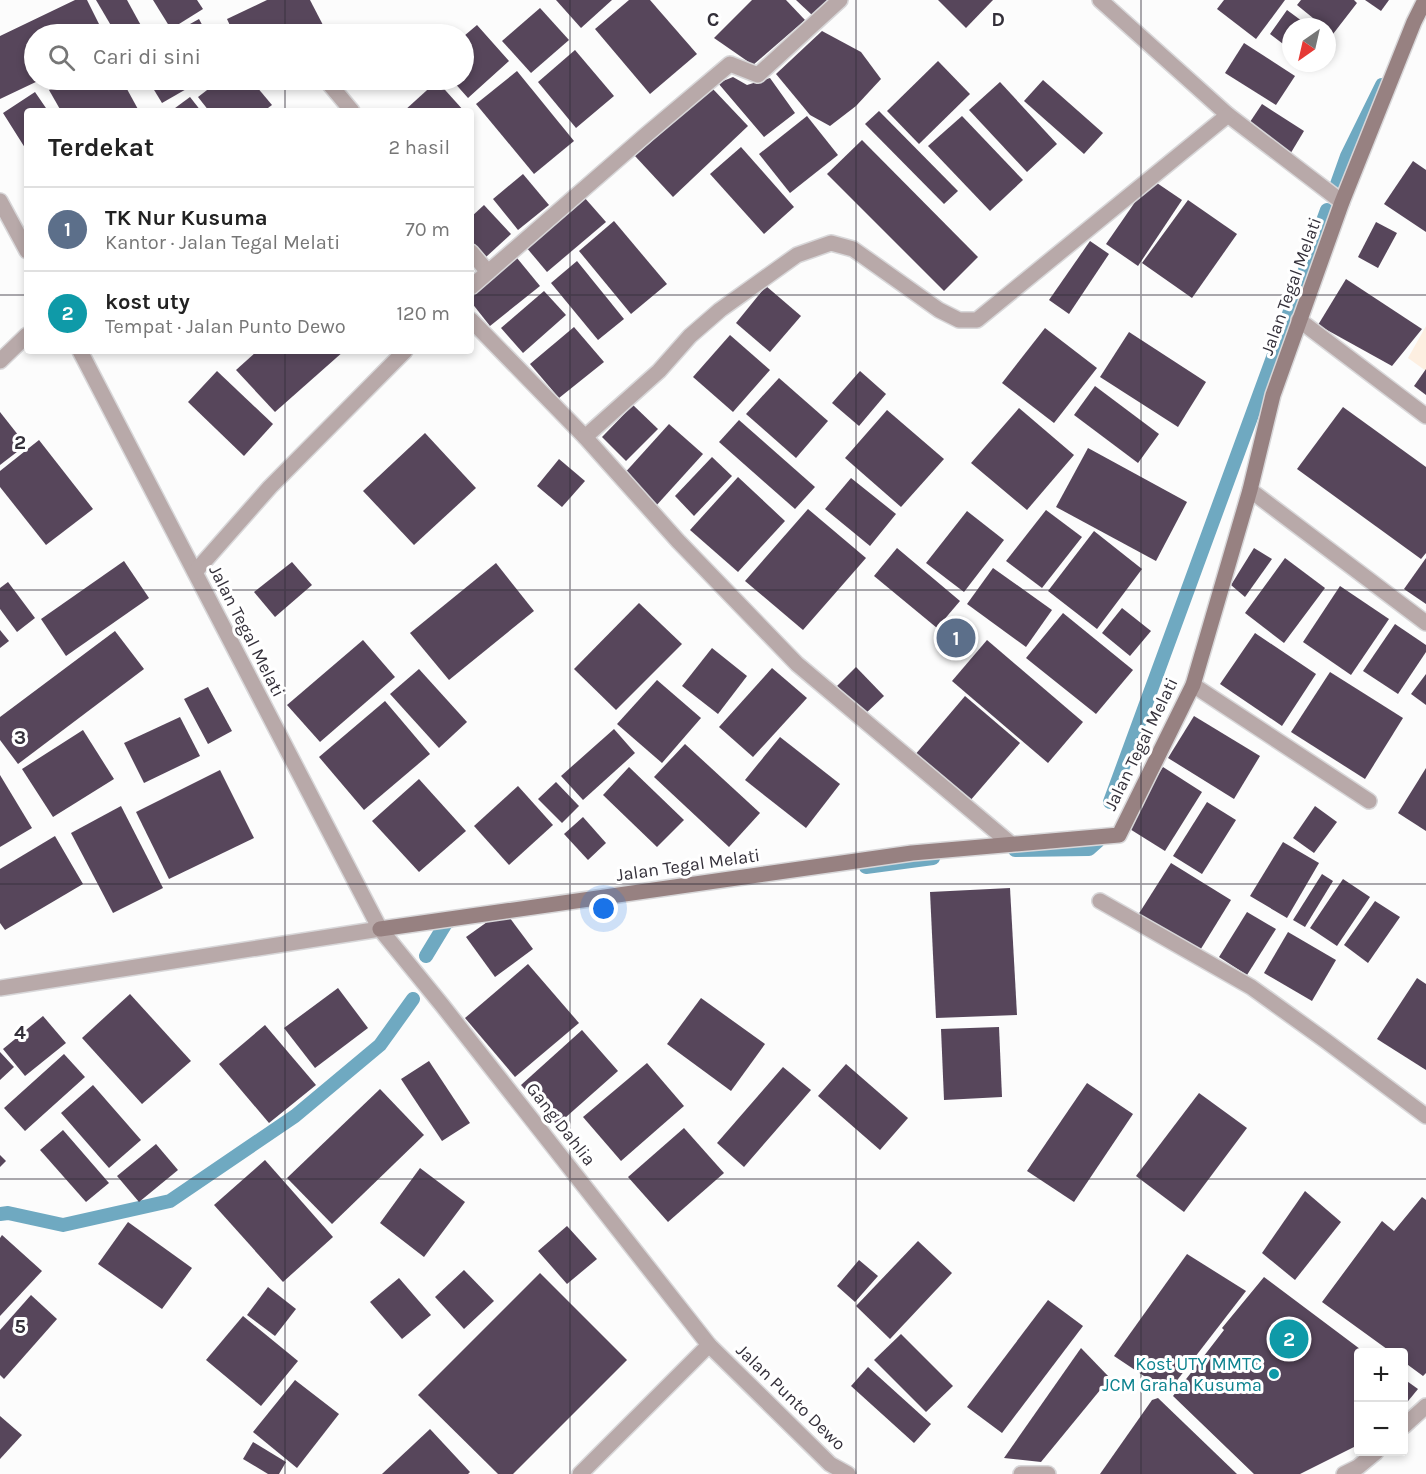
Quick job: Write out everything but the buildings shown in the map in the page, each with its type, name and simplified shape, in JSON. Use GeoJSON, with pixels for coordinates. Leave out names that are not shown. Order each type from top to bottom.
{"type":"FeatureCollection","features":[{"type":"Feature","properties":{"kind":"street"},"geometry":{"type":"LineString","coordinates":[[474,284],[730,64],[758,75],[840,0]]}},
{"type":"Feature","properties":{"kind":"street"},"geometry":{"type":"LineString","coordinates":[[1100,0],[1228,116],[1342,202]]}},
{"type":"Feature","properties":{"kind":"street","name":"Jalan Tegal Melati"},"geometry":{"type":"LineString","coordinates":[[0,988],[380,929],[912,853],[1119,835],[1192,685],[1250,490],[1273,395],[1342,202],[1414,22],[1425,0]]}},
{"type":"Feature","properties":{"kind":"street"},"geometry":{"type":"LineString","coordinates":[[332,90],[343,108]]}},
{"type":"Feature","properties":{"kind":"street"},"geometry":{"type":"LineString","coordinates":[[585,437],[659,371],[690,336],[720,310],[797,255],[831,243],[853,249],[939,310],[959,320],[977,320],[1228,116]]}},
{"type":"Feature","properties":{"kind":"street"},"geometry":{"type":"LineString","coordinates":[[0,201],[24,245]]}},
{"type":"Feature","properties":{"kind":"street"},"geometry":{"type":"LineString","coordinates":[[474,256],[488,272]]}},
{"type":"Feature","properties":{"kind":"street"},"geometry":{"type":"LineString","coordinates":[[1299,320],[1426,416]]}},
{"type":"Feature","properties":{"kind":"street"},"geometry":{"type":"LineString","coordinates":[[474,323],[585,437],[678,541],[797,664],[1011,844]]}},
{"type":"Feature","properties":{"kind":"street"},"geometry":{"type":"LineString","coordinates":[[0,361],[24,338]]}},
{"type":"Feature","properties":{"kind":"street","name":"Jalan Tegal Melati"},"geometry":{"type":"LineString","coordinates":[[82,354],[380,929]]}},
{"type":"Feature","properties":{"kind":"street"},"geometry":{"type":"LineString","coordinates":[[195,572],[270,487],[402,354]]}},
{"type":"Feature","properties":{"kind":"street"},"geometry":{"type":"LineString","coordinates":[[1250,490],[1426,623]]}},
{"type":"Feature","properties":{"kind":"street"},"geometry":{"type":"LineString","coordinates":[[1192,685],[1369,801]]}},
{"type":"Feature","properties":{"kind":"street"},"geometry":{"type":"LineString","coordinates":[[1100,901],[1251,987],[1426,1116]]}},
{"type":"Feature","properties":{"kind":"street","name":"Gang Dahlia"},"geometry":{"type":"LineString","coordinates":[[380,929],[709,1345]]}},
{"type":"Feature","properties":{"kind":"street"},"geometry":{"type":"LineString","coordinates":[[580,1474],[709,1345]]}},
{"type":"Feature","properties":{"kind":"street","name":"Jalan Punto Dewo"},"geometry":{"type":"LineString","coordinates":[[709,1345],[830,1464],[848,1474]]}},
{"type":"Feature","properties":{"kind":"street"},"geometry":{"type":"LineString","coordinates":[[1408,1422],[1426,1406]]}},
{"type":"Feature","properties":{"kind":"street"},"geometry":{"type":"LineString","coordinates":[[1344,1474],[1358,1467],[1371,1456]]}},
{"type":"Feature","properties":{"kind":"street"},"geometry":{"type":"LineString","coordinates":[[1021,1474],[1048,1474]]}},
{"type":"Feature","properties":{"kind":"shaded area"},"geometry":{"type":"Polygon","coordinates":[[[1426,326],[1426,371],[1408,358],[1426,326]]]}},
{"type":"Feature","properties":{"kind":"waterway"},"geometry":{"type":"LineString","coordinates":[[1337,184],[1347,156],[1382,85]]}},
{"type":"Feature","properties":{"kind":"waterway"},"geometry":{"type":"LineString","coordinates":[[1110,802],[1327,210]]}},
{"type":"Feature","properties":{"kind":"waterway"},"geometry":{"type":"LineString","coordinates":[[1015,850],[1089,849],[1098,841]]}},
{"type":"Feature","properties":{"kind":"waterway"},"geometry":{"type":"LineString","coordinates":[[866,867],[933,858]]}},
{"type":"Feature","properties":{"kind":"waterway"},"geometry":{"type":"LineString","coordinates":[[426,956],[446,923],[457,917]]}},
{"type":"Feature","properties":{"kind":"waterway"},"geometry":{"type":"LineString","coordinates":[[0,1214],[8,1213],[63,1225],[170,1201],[295,1116],[380,1045],[413,999]]}},
{"type":"Feature","properties":{"kind":"place","name":"TK Nur Kusuma"},"geometry":{"type":"Point","coordinates":[956,638]}},
{"type":"Feature","properties":{"kind":"place","name":"kost uty"},"geometry":{"type":"Point","coordinates":[1289,1339]}},
{"type":"Feature","properties":{"kind":"place","name":"Kost UTY MMTC JCM Graha Kusuma"},"geometry":{"type":"Point","coordinates":[1274,1374]}}]}
